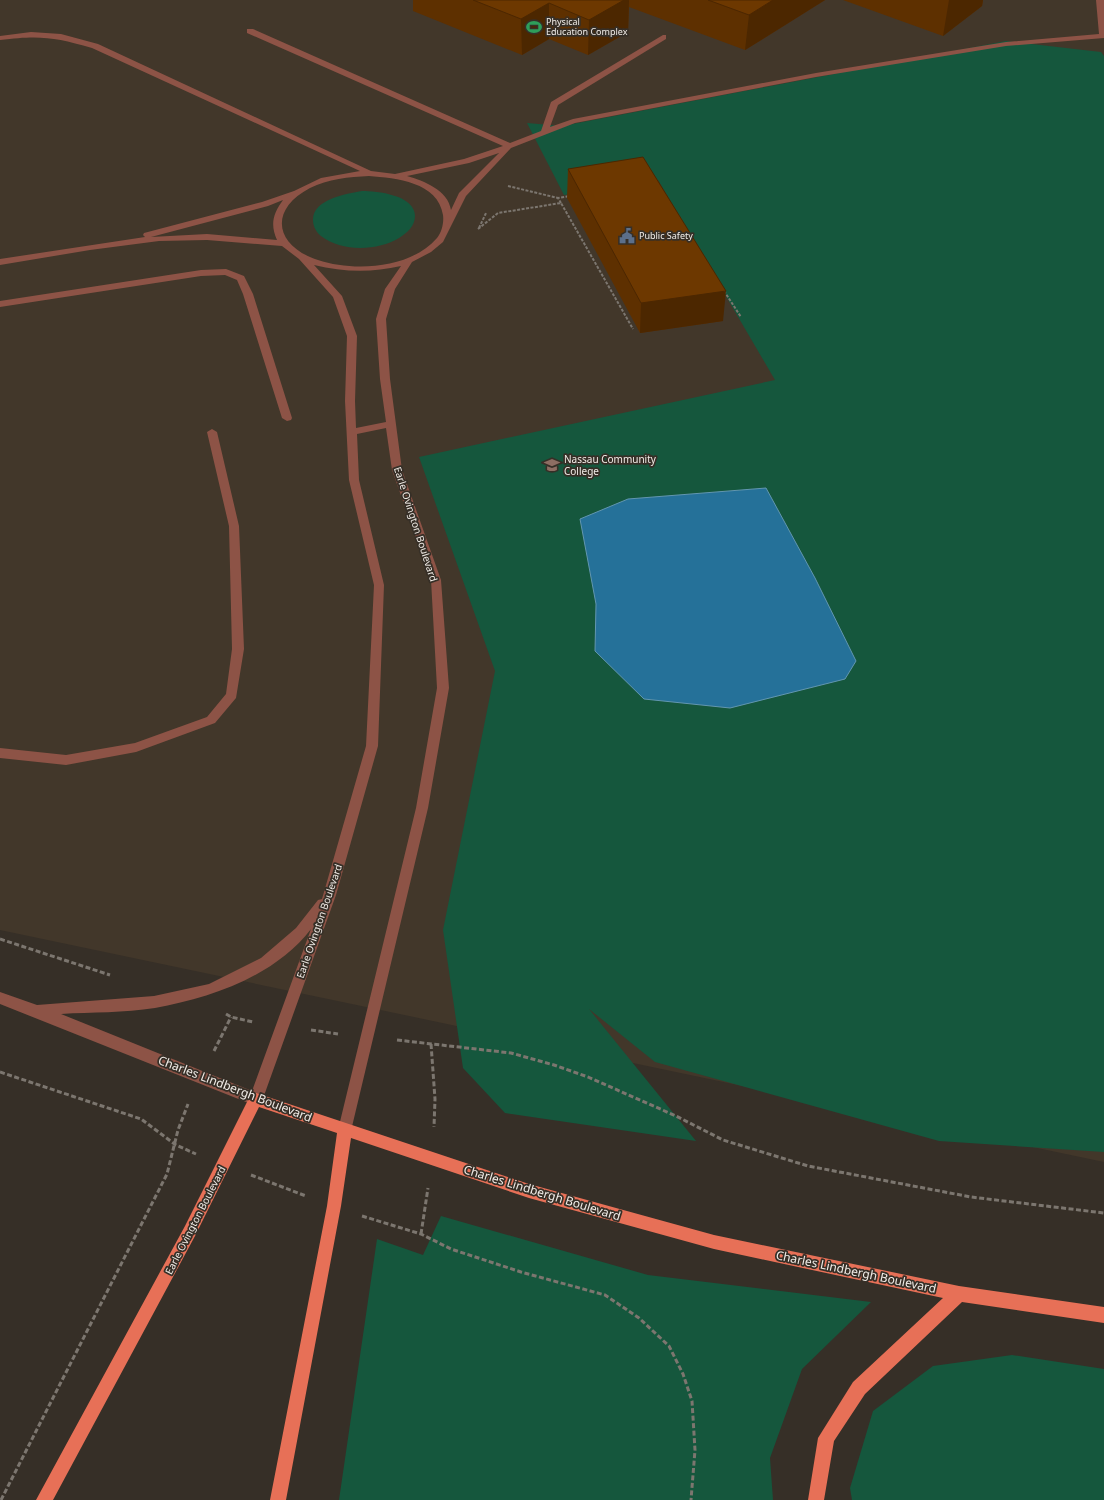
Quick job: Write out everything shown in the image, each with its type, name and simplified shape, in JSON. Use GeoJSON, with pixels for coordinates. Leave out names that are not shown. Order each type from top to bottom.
{"type":"FeatureCollection","features":[{"type":"Feature","properties":{"kind":"main road","name":"Charles Lindbergh Boulevard"},"geometry":{"type":"LineString","coordinates":[[256,1099],[529,1191],[714,1242],[959,1294],[1104,1315]]}},
{"type":"Feature","properties":{"kind":"main road","name":"Earle Ovington Boulevard"},"geometry":{"type":"LineString","coordinates":[[44,1500],[186,1238],[256,1099]]}},
{"type":"Feature","properties":{"kind":"main road","name":"Earle Ovington Boulevard"},"geometry":{"type":"LineString","coordinates":[[278,1500],[334,1206],[346,1130]]}},
{"type":"Feature","properties":{"kind":"main road"},"geometry":{"type":"LineString","coordinates":[[816,1500],[826,1438],[859,1388],[959,1294]]}},
{"type":"Feature","properties":{"kind":"street"},"geometry":{"type":"LineString","coordinates":[[397,176],[466,161],[510,146],[573,121],[816,75],[1006,44],[1104,36],[1100,0]]}},
{"type":"Feature","properties":{"kind":"street"},"geometry":{"type":"LineString","coordinates":[[250,31],[510,146]]}},
{"type":"Feature","properties":{"kind":"street"},"geometry":{"type":"LineString","coordinates":[[0,38],[31,34],[61,36],[96,46],[369,173]]}},
{"type":"Feature","properties":{"kind":"street"},"geometry":{"type":"LineString","coordinates":[[544,133],[554,104],[663,37]]}},
{"type":"Feature","properties":{"kind":"street"},"geometry":{"type":"LineString","coordinates":[[300,190],[285,202],[277,215],[276,230],[282,243],[291,251],[303,258],[326,266],[354,269],[383,267],[409,260],[427,250],[440,239],[448,226],[462,195],[510,146]]}},
{"type":"Feature","properties":{"kind":"street"},"geometry":{"type":"LineString","coordinates":[[121,242],[258,206],[320,181],[369,173],[397,176],[421,183],[439,195],[448,210],[448,226]]}},
{"type":"Feature","properties":{"kind":"street"},"geometry":{"type":"LineString","coordinates":[[0,262],[121,242],[183,237],[235,238],[282,243]]}},
{"type":"Feature","properties":{"kind":"street","name":"Earle Ovington Boulevard"},"geometry":{"type":"LineString","coordinates":[[256,1099],[330,895],[372,746],[379,585],[354,480],[350,401],[352,336],[337,296],[303,258]]}},
{"type":"Feature","properties":{"kind":"street","name":"Earle Ovington Boulevard"},"geometry":{"type":"LineString","coordinates":[[346,1130],[422,808],[443,688],[436,580],[397,470],[385,379],[380,319],[390,289],[409,260]]}},
{"type":"Feature","properties":{"kind":"street"},"geometry":{"type":"LineString","coordinates":[[0,304],[201,273],[226,272],[241,278],[248,294],[286,418]]}},
{"type":"Feature","properties":{"kind":"street"},"geometry":{"type":"LineString","coordinates":[[352,432],[391,424]]}},
{"type":"Feature","properties":{"kind":"street"},"geometry":{"type":"LineString","coordinates":[[0,753],[66,760],[136,747],[211,720],[232,695],[238,649],[234,526],[212,432]]}},
{"type":"Feature","properties":{"kind":"street"},"geometry":{"type":"LineString","coordinates":[[37,1010],[154,1002],[211,989],[266,962],[301,932],[330,895]]}},
{"type":"Feature","properties":{"kind":"street","name":"Charles Lindbergh Boulevard"},"geometry":{"type":"LineString","coordinates":[[0,998],[37,1010],[256,1099]]}},
{"type":"Feature","properties":{"kind":"path"},"geometry":{"type":"LineString","coordinates":[[510,181],[505,185],[558,198],[573,196]]}},
{"type":"Feature","properties":{"kind":"path"},"geometry":{"type":"LineString","coordinates":[[558,198],[633,329]]}},
{"type":"Feature","properties":{"kind":"path"},"geometry":{"type":"LineString","coordinates":[[487,209],[478,229],[498,213],[561,203]]}},
{"type":"Feature","properties":{"kind":"path"},"geometry":{"type":"LineString","coordinates":[[724,290],[741,317]]}},
{"type":"Feature","properties":{"kind":"path"},"geometry":{"type":"LineString","coordinates":[[0,939],[113,976]]}},
{"type":"Feature","properties":{"kind":"path"},"geometry":{"type":"LineString","coordinates":[[220,1039],[230,1017]]}},
{"type":"Feature","properties":{"kind":"path"},"geometry":{"type":"LineString","coordinates":[[305,1029],[339,1034]]}},
{"type":"Feature","properties":{"kind":"path"},"geometry":{"type":"LineString","coordinates":[[410,1042],[511,1053],[554,1065],[588,1077],[676,1116],[722,1140],[808,1166],[971,1197],[1104,1213]]}},
{"type":"Feature","properties":{"kind":"path"},"geometry":{"type":"LineString","coordinates":[[0,1072],[140,1120],[176,1146],[188,1152],[224,1164],[334,1206],[376,1221],[421,1234],[458,1251],[521,1272],[605,1295],[639,1318],[669,1346],[683,1374],[692,1400],[695,1450],[691,1500]]}},
{"type":"Feature","properties":{"kind":"path"},"geometry":{"type":"LineString","coordinates":[[1,1500],[167,1174],[176,1146],[180,1120]]}},
{"type":"Feature","properties":{"kind":"shaded area","name":"Nassau Community College"},"geometry":{"type":"Polygon","coordinates":[[[0,0],[1104,0],[1104,1162],[0,930],[0,0]]]}},
{"type":"Feature","properties":{"kind":"green space"},"geometry":{"type":"Polygon","coordinates":[[[1006,41],[1101,52],[1104,56],[1104,1152],[939,1141],[655,1062],[589,1009],[696,1141],[505,1113],[463,1068],[443,930],[495,671],[419,457],[775,380],[658,180],[564,195],[527,123],[562,126],[1006,41]]]}},
{"type":"Feature","properties":{"kind":"green space"},"geometry":{"type":"Polygon","coordinates":[[[362,191],[385,193],[409,203],[415,216],[414,223],[410,229],[399,238],[390,242],[360,248],[339,245],[329,241],[316,231],[313,220],[314,213],[318,207],[324,202],[339,196],[362,191]]]}},
{"type":"Feature","properties":{"kind":"green space"},"geometry":{"type":"Polygon","coordinates":[[[441,1216],[648,1275],[871,1302],[802,1369],[770,1458],[773,1500],[339,1500],[377,1239],[423,1255],[441,1216]]]}},
{"type":"Feature","properties":{"kind":"green space"},"geometry":{"type":"Polygon","coordinates":[[[1012,1355],[1104,1369],[1104,1500],[852,1500],[850,1488],[873,1411],[933,1366],[1012,1355]]]}},
{"type":"Feature","properties":{"kind":"water"},"geometry":{"type":"Polygon","coordinates":[[[766,488],[815,578],[856,661],[845,679],[730,708],[644,699],[595,651],[596,604],[580,519],[628,499],[766,488]]]}},
{"type":"Feature","properties":{"kind":"building"},"geometry":{"type":"Polygon","coordinates":[[[473,0],[624,0],[589,20],[549,3],[521,19],[473,0]]]}},
{"type":"Feature","properties":{"kind":"building"},"geometry":{"type":"Polygon","coordinates":[[[708,0],[773,0],[749,15],[708,0]]]}},
{"type":"Feature","properties":{"kind":"building","name":"Public Safety"},"geometry":{"type":"Polygon","coordinates":[[[643,157],[726,291],[641,303],[568,169],[643,157]]]}},
{"type":"Feature","properties":{"kind":"place","name":"Physical Education Complex"},"geometry":{"type":"Point","coordinates":[534,27]}},
{"type":"Feature","properties":{"kind":"place","name":"Public Safety"},"geometry":{"type":"Point","coordinates":[627,236]}},
{"type":"Feature","properties":{"kind":"place","name":"Nassau Community College"},"geometry":{"type":"Point","coordinates":[552,465]}}]}
